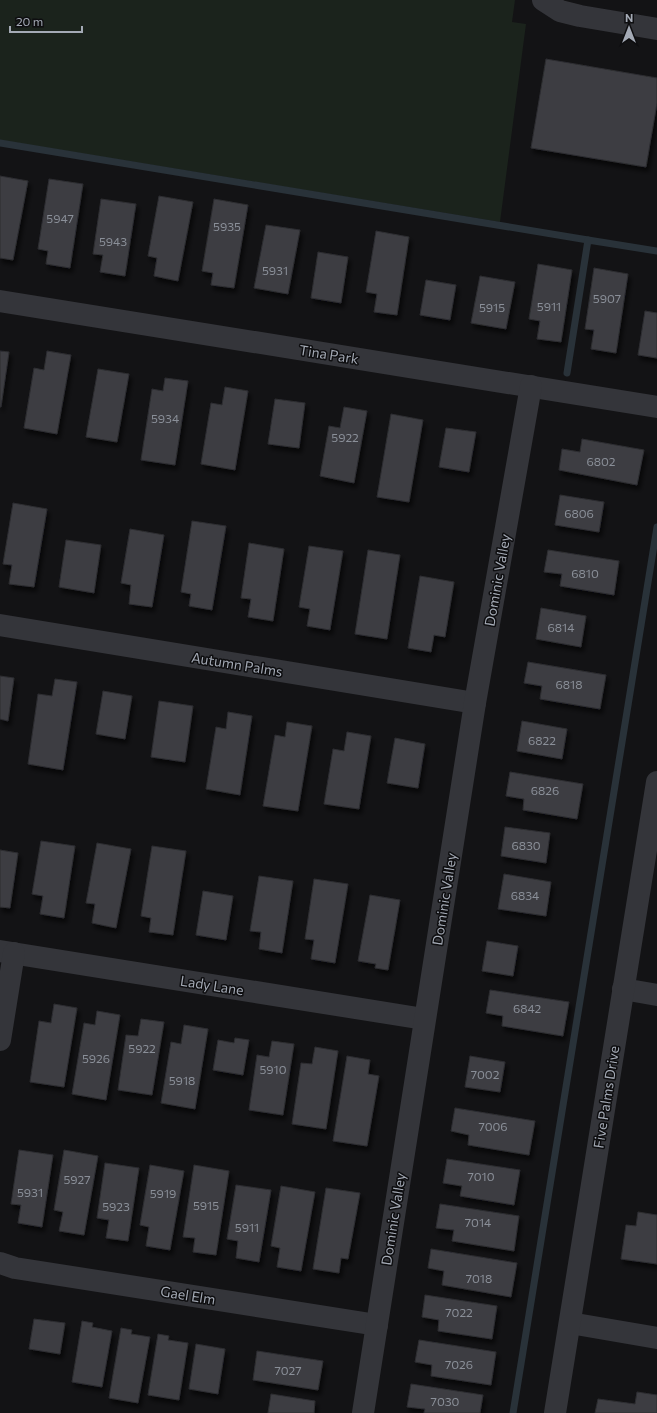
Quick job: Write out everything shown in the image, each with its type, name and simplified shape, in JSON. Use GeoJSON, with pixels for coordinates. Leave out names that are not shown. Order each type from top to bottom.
{"type":"FeatureCollection","features":[{"type":"Feature","properties":{"kind":"street"},"geometry":{"type":"LineString","coordinates":[[543,0],[560,10],[580,16],[657,29]]}},
{"type":"Feature","properties":{"kind":"street","name":"Tina Park"},"geometry":{"type":"LineString","coordinates":[[0,301],[657,407]]}},
{"type":"Feature","properties":{"kind":"street","name":"Dominic Valley"},"geometry":{"type":"LineString","coordinates":[[362,1413],[475,704],[531,386]]}},
{"type":"Feature","properties":{"kind":"street","name":"Autumn Palms"},"geometry":{"type":"LineString","coordinates":[[0,625],[475,704]]}},
{"type":"Feature","properties":{"kind":"street","name":"Five Palms Drive"},"geometry":{"type":"LineString","coordinates":[[555,1413],[657,782]]}},
{"type":"Feature","properties":{"kind":"street"},"geometry":{"type":"LineString","coordinates":[[0,1040],[7,952]]}},
{"type":"Feature","properties":{"kind":"street","name":"Lady Lane"},"geometry":{"type":"LineString","coordinates":[[7,952],[424,1020]]}},
{"type":"Feature","properties":{"kind":"street"},"geometry":{"type":"LineString","coordinates":[[623,989],[657,995]]}},
{"type":"Feature","properties":{"kind":"street","name":"Gael Elm"},"geometry":{"type":"LineString","coordinates":[[0,1263],[15,1268],[377,1325]]}},
{"type":"Feature","properties":{"kind":"street"},"geometry":{"type":"LineString","coordinates":[[570,1324],[657,1338]]}},
{"type":"Feature","properties":{"kind":"shaded area"},"geometry":{"type":"Polygon","coordinates":[[[0,0],[515,0],[512,22],[526,24],[500,222],[0,140],[0,0]]]}},
{"type":"Feature","properties":{"kind":"building"},"geometry":{"type":"Polygon","coordinates":[[[546,59],[657,78],[657,103],[646,167],[531,148],[546,59]]]}},
{"type":"Feature","properties":{"kind":"building"},"geometry":{"type":"Polygon","coordinates":[[[0,176],[28,181],[13,260],[0,258],[0,176]]]}},
{"type":"Feature","properties":{"kind":"building"},"geometry":{"type":"Polygon","coordinates":[[[49,179],[83,184],[70,268],[46,264],[48,251],[38,249],[49,179]]]}},
{"type":"Feature","properties":{"kind":"building"},"geometry":{"type":"Polygon","coordinates":[[[159,196],[193,202],[178,281],[154,276],[157,258],[148,256],[159,196]]]}},
{"type":"Feature","properties":{"kind":"building"},"geometry":{"type":"Polygon","coordinates":[[[101,199],[136,204],[125,276],[100,272],[103,255],[93,254],[101,199]]]}},
{"type":"Feature","properties":{"kind":"building"},"geometry":{"type":"Polygon","coordinates":[[[214,199],[248,205],[234,288],[211,285],[213,273],[202,271],[214,199]]]}},
{"type":"Feature","properties":{"kind":"building"},"geometry":{"type":"Polygon","coordinates":[[[266,225],[300,230],[288,294],[254,288],[266,225]]]}},
{"type":"Feature","properties":{"kind":"building"},"geometry":{"type":"Polygon","coordinates":[[[376,231],[409,237],[397,315],[374,312],[377,294],[366,292],[376,231]]]}},
{"type":"Feature","properties":{"kind":"building"},"geometry":{"type":"Polygon","coordinates":[[[318,252],[348,257],[341,303],[311,298],[318,252]]]}},
{"type":"Feature","properties":{"kind":"building"},"geometry":{"type":"Polygon","coordinates":[[[538,264],[572,270],[561,342],[537,339],[540,321],[529,319],[538,264]]]}},
{"type":"Feature","properties":{"kind":"building"},"geometry":{"type":"Polygon","coordinates":[[[594,268],[628,274],[616,353],[591,349],[594,330],[585,329],[594,268]]]}},
{"type":"Feature","properties":{"kind":"building"},"geometry":{"type":"Polygon","coordinates":[[[480,276],[515,282],[506,329],[471,323],[480,276]]]}},
{"type":"Feature","properties":{"kind":"building"},"geometry":{"type":"Polygon","coordinates":[[[426,280],[456,285],[450,320],[420,315],[426,280]]]}},
{"type":"Feature","properties":{"kind":"building"},"geometry":{"type":"Polygon","coordinates":[[[645,311],[657,313],[657,358],[638,355],[645,311]]]}},
{"type":"Feature","properties":{"kind":"building"},"geometry":{"type":"Polygon","coordinates":[[[0,351],[9,352],[1,407],[0,407],[0,351]]]}},
{"type":"Feature","properties":{"kind":"building"},"geometry":{"type":"Polygon","coordinates":[[[47,351],[71,355],[57,434],[24,428],[34,368],[44,370],[47,351]]]}},
{"type":"Feature","properties":{"kind":"building"},"geometry":{"type":"Polygon","coordinates":[[[98,369],[129,374],[117,442],[86,437],[98,369]]]}},
{"type":"Feature","properties":{"kind":"building"},"geometry":{"type":"Polygon","coordinates":[[[165,378],[188,381],[175,465],[141,460],[152,389],[163,391],[165,378]]]}},
{"type":"Feature","properties":{"kind":"building"},"geometry":{"type":"Polygon","coordinates":[[[225,387],[248,391],[235,470],[201,464],[211,403],[222,405],[225,387]]]}},
{"type":"Feature","properties":{"kind":"building"},"geometry":{"type":"Polygon","coordinates":[[[275,399],[305,403],[299,448],[268,444],[275,399]]]}},
{"type":"Feature","properties":{"kind":"building"},"geometry":{"type":"Polygon","coordinates":[[[344,407],[367,411],[354,483],[320,476],[329,426],[340,428],[344,407]]]}},
{"type":"Feature","properties":{"kind":"building"},"geometry":{"type":"Polygon","coordinates":[[[391,414],[423,420],[409,502],[377,497],[391,414]]]}},
{"type":"Feature","properties":{"kind":"building"},"geometry":{"type":"Polygon","coordinates":[[[446,428],[476,432],[469,472],[439,467],[446,428]]]}},
{"type":"Feature","properties":{"kind":"building"},"geometry":{"type":"Polygon","coordinates":[[[582,439],[644,450],[637,485],[559,470],[562,449],[580,452],[582,439]]]}},
{"type":"Feature","properties":{"kind":"building"},"geometry":{"type":"Polygon","coordinates":[[[560,495],[604,502],[599,532],[555,525],[560,495]]]}},
{"type":"Feature","properties":{"kind":"building"},"geometry":{"type":"Polygon","coordinates":[[[13,503],[47,509],[34,587],[9,584],[12,565],[3,564],[13,503]]]}},
{"type":"Feature","properties":{"kind":"building"},"geometry":{"type":"Polygon","coordinates":[[[192,521],[226,526],[212,610],[189,606],[191,594],[181,592],[192,521]]]}},
{"type":"Feature","properties":{"kind":"building"},"geometry":{"type":"Polygon","coordinates":[[[130,529],[164,535],[152,607],[129,604],[131,585],[121,583],[130,529]]]}},
{"type":"Feature","properties":{"kind":"building"},"geometry":{"type":"Polygon","coordinates":[[[66,540],[101,545],[94,593],[59,587],[66,540]]]}},
{"type":"Feature","properties":{"kind":"building"},"geometry":{"type":"Polygon","coordinates":[[[249,543],[284,549],[273,621],[248,617],[251,599],[241,598],[249,543]]]}},
{"type":"Feature","properties":{"kind":"building"},"geometry":{"type":"Polygon","coordinates":[[[309,546],[343,551],[330,630],[307,626],[310,609],[299,607],[309,546]]]}},
{"type":"Feature","properties":{"kind":"building"},"geometry":{"type":"Polygon","coordinates":[[[368,550],[400,555],[387,639],[355,634],[368,550]]]}},
{"type":"Feature","properties":{"kind":"building"},"geometry":{"type":"Polygon","coordinates":[[[548,550],[619,561],[614,595],[560,586],[562,574],[544,572],[548,550]]]}},
{"type":"Feature","properties":{"kind":"building"},"geometry":{"type":"Polygon","coordinates":[[[420,576],[454,582],[445,637],[434,635],[431,652],[408,648],[420,576]]]}},
{"type":"Feature","properties":{"kind":"building"},"geometry":{"type":"Polygon","coordinates":[[[541,608],[586,616],[581,647],[536,639],[541,608]]]}},
{"type":"Feature","properties":{"kind":"building"},"geometry":{"type":"Polygon","coordinates":[[[528,662],[606,675],[600,709],[540,699],[542,686],[524,683],[528,662]]]}},
{"type":"Feature","properties":{"kind":"building"},"geometry":{"type":"Polygon","coordinates":[[[0,676],[14,678],[8,721],[0,719],[0,676]]]}},
{"type":"Feature","properties":{"kind":"building"},"geometry":{"type":"Polygon","coordinates":[[[55,679],[77,682],[63,770],[28,764],[38,694],[52,696],[55,679]]]}},
{"type":"Feature","properties":{"kind":"building"},"geometry":{"type":"Polygon","coordinates":[[[103,691],[132,696],[125,739],[96,734],[103,691]]]}},
{"type":"Feature","properties":{"kind":"building"},"geometry":{"type":"Polygon","coordinates":[[[159,701],[193,706],[185,762],[151,757],[159,701]]]}},
{"type":"Feature","properties":{"kind":"building"},"geometry":{"type":"Polygon","coordinates":[[[228,712],[252,716],[240,795],[206,789],[216,727],[226,729],[228,712]]]}},
{"type":"Feature","properties":{"kind":"building"},"geometry":{"type":"Polygon","coordinates":[[[522,721],[567,729],[562,759],[517,751],[522,721]]]}},
{"type":"Feature","properties":{"kind":"building"},"geometry":{"type":"Polygon","coordinates":[[[287,722],[312,726],[298,811],[263,806],[275,735],[285,737],[287,722]]]}},
{"type":"Feature","properties":{"kind":"building"},"geometry":{"type":"Polygon","coordinates":[[[347,732],[371,736],[359,809],[324,804],[333,749],[344,751],[347,732]]]}},
{"type":"Feature","properties":{"kind":"building"},"geometry":{"type":"Polygon","coordinates":[[[395,738],[425,744],[418,788],[387,783],[395,738]]]}},
{"type":"Feature","properties":{"kind":"building"},"geometry":{"type":"Polygon","coordinates":[[[510,772],[583,784],[577,819],[523,810],[524,799],[506,796],[510,772]]]}},
{"type":"Feature","properties":{"kind":"building"},"geometry":{"type":"Polygon","coordinates":[[[505,827],[550,833],[546,863],[501,856],[505,827]]]}},
{"type":"Feature","properties":{"kind":"building"},"geometry":{"type":"Polygon","coordinates":[[[41,841],[75,846],[64,918],[40,914],[43,896],[32,894],[41,841]]]}},
{"type":"Feature","properties":{"kind":"building"},"geometry":{"type":"Polygon","coordinates":[[[97,843],[131,849],[116,928],[92,923],[95,904],[86,903],[97,843]]]}},
{"type":"Feature","properties":{"kind":"building"},"geometry":{"type":"Polygon","coordinates":[[[152,846],[186,851],[173,935],[149,932],[151,918],[141,916],[152,846]]]}},
{"type":"Feature","properties":{"kind":"building"},"geometry":{"type":"Polygon","coordinates":[[[0,850],[18,853],[10,908],[0,907],[0,850]]]}},
{"type":"Feature","properties":{"kind":"building"},"geometry":{"type":"Polygon","coordinates":[[[504,874],[551,882],[546,916],[498,909],[504,874]]]}},
{"type":"Feature","properties":{"kind":"building"},"geometry":{"type":"Polygon","coordinates":[[[259,876],[293,881],[282,953],[259,949],[261,932],[250,931],[259,876]]]}},
{"type":"Feature","properties":{"kind":"building"},"geometry":{"type":"Polygon","coordinates":[[[314,879],[348,884],[335,963],[311,959],[314,940],[305,939],[314,879]]]}},
{"type":"Feature","properties":{"kind":"building"},"geometry":{"type":"Polygon","coordinates":[[[203,891],[233,896],[226,940],[196,935],[203,891]]]}},
{"type":"Feature","properties":{"kind":"building"},"geometry":{"type":"Polygon","coordinates":[[[370,895],[400,900],[388,970],[375,968],[376,964],[358,961],[370,895]]]}},
{"type":"Feature","properties":{"kind":"building"},"geometry":{"type":"Polygon","coordinates":[[[487,941],[518,946],[513,976],[482,971],[487,941]]]}},
{"type":"Feature","properties":{"kind":"building"},"geometry":{"type":"Polygon","coordinates":[[[490,990],[569,1002],[563,1036],[502,1026],[503,1016],[486,1013],[490,990]]]}},
{"type":"Feature","properties":{"kind":"building"},"geometry":{"type":"Polygon","coordinates":[[[54,1004],[77,1008],[64,1087],[30,1082],[39,1021],[51,1023],[54,1004]]]}},
{"type":"Feature","properties":{"kind":"building"},"geometry":{"type":"Polygon","coordinates":[[[97,1011],[120,1015],[106,1100],[72,1094],[84,1023],[95,1025],[97,1011]]]}},
{"type":"Feature","properties":{"kind":"building"},"geometry":{"type":"Polygon","coordinates":[[[141,1019],[164,1022],[152,1095],[118,1090],[126,1035],[138,1036],[141,1019]]]}},
{"type":"Feature","properties":{"kind":"building"},"geometry":{"type":"Polygon","coordinates":[[[184,1025],[208,1029],[195,1109],[161,1103],[171,1042],[181,1044],[184,1025]]]}},
{"type":"Feature","properties":{"kind":"building"},"geometry":{"type":"Polygon","coordinates":[[[235,1038],[249,1040],[243,1075],[213,1070],[218,1040],[234,1043],[235,1038]]]}},
{"type":"Feature","properties":{"kind":"building"},"geometry":{"type":"Polygon","coordinates":[[[272,1041],[294,1044],[283,1115],[249,1110],[257,1055],[269,1057],[272,1041]]]}},
{"type":"Feature","properties":{"kind":"building"},"geometry":{"type":"Polygon","coordinates":[[[315,1047],[338,1051],[326,1129],[292,1124],[301,1063],[312,1064],[315,1047]]]}},
{"type":"Feature","properties":{"kind":"building"},"geometry":{"type":"Polygon","coordinates":[[[347,1056],[370,1060],[368,1074],[379,1076],[367,1146],[333,1141],[347,1056]]]}},
{"type":"Feature","properties":{"kind":"building"},"geometry":{"type":"Polygon","coordinates":[[[470,1056],[505,1062],[500,1092],[465,1087],[470,1056]]]}},
{"type":"Feature","properties":{"kind":"building"},"geometry":{"type":"Polygon","coordinates":[[[455,1108],[535,1121],[529,1155],[468,1145],[469,1135],[451,1131],[455,1108]]]}},
{"type":"Feature","properties":{"kind":"building"},"geometry":{"type":"Polygon","coordinates":[[[19,1150],[53,1155],[42,1227],[18,1223],[21,1205],[11,1204],[19,1150]]]}},
{"type":"Feature","properties":{"kind":"building"},"geometry":{"type":"Polygon","coordinates":[[[64,1150],[98,1156],[84,1235],[59,1231],[63,1212],[54,1210],[64,1150]]]}},
{"type":"Feature","properties":{"kind":"building"},"geometry":{"type":"Polygon","coordinates":[[[447,1159],[520,1170],[514,1205],[460,1196],[462,1186],[443,1183],[447,1159]]]}},
{"type":"Feature","properties":{"kind":"building"},"geometry":{"type":"Polygon","coordinates":[[[105,1163],[139,1168],[128,1241],[106,1238],[109,1220],[97,1218],[105,1163]]]}},
{"type":"Feature","properties":{"kind":"building"},"geometry":{"type":"Polygon","coordinates":[[[150,1165],[184,1171],[170,1250],[146,1246],[149,1227],[140,1225],[150,1165]]]}},
{"type":"Feature","properties":{"kind":"building"},"geometry":{"type":"Polygon","coordinates":[[[194,1165],[229,1171],[216,1255],[193,1252],[195,1238],[183,1237],[194,1165]]]}},
{"type":"Feature","properties":{"kind":"building"},"geometry":{"type":"Polygon","coordinates":[[[236,1185],[271,1190],[259,1262],[236,1258],[238,1241],[227,1239],[236,1185]]]}},
{"type":"Feature","properties":{"kind":"building"},"geometry":{"type":"Polygon","coordinates":[[[281,1186],[315,1192],[301,1271],[277,1267],[280,1248],[271,1246],[281,1186]]]}},
{"type":"Feature","properties":{"kind":"building"},"geometry":{"type":"Polygon","coordinates":[[[326,1188],[360,1193],[348,1259],[341,1258],[339,1273],[313,1269],[326,1188]]]}},
{"type":"Feature","properties":{"kind":"building"},"geometry":{"type":"Polygon","coordinates":[[[440,1204],[519,1216],[514,1251],[452,1241],[454,1230],[436,1228],[440,1204]]]}},
{"type":"Feature","properties":{"kind":"building"},"geometry":{"type":"Polygon","coordinates":[[[638,1212],[657,1215],[657,1264],[621,1259],[626,1225],[636,1226],[638,1212]]]}},
{"type":"Feature","properties":{"kind":"building"},"geometry":{"type":"Polygon","coordinates":[[[431,1249],[517,1263],[511,1297],[442,1285],[444,1271],[428,1268],[431,1249]]]}},
{"type":"Feature","properties":{"kind":"building"},"geometry":{"type":"Polygon","coordinates":[[[425,1295],[497,1306],[492,1339],[438,1331],[439,1320],[422,1317],[425,1295]]]}},
{"type":"Feature","properties":{"kind":"building"},"geometry":{"type":"Polygon","coordinates":[[[34,1319],[65,1323],[60,1354],[29,1349],[34,1319]]]}},
{"type":"Feature","properties":{"kind":"building"},"geometry":{"type":"Polygon","coordinates":[[[82,1321],[93,1323],[92,1327],[112,1331],[102,1387],[72,1382],[82,1321]]]}},
{"type":"Feature","properties":{"kind":"building"},"geometry":{"type":"Polygon","coordinates":[[[121,1328],[132,1330],[131,1334],[150,1337],[138,1403],[109,1398],[121,1328]]]}},
{"type":"Feature","properties":{"kind":"building"},"geometry":{"type":"Polygon","coordinates":[[[158,1334],[169,1336],[168,1340],[188,1343],[179,1400],[148,1395],[158,1334]]]}},
{"type":"Feature","properties":{"kind":"building"},"geometry":{"type":"Polygon","coordinates":[[[419,1340],[496,1352],[491,1385],[431,1376],[432,1365],[415,1362],[419,1340]]]}},
{"type":"Feature","properties":{"kind":"building"},"geometry":{"type":"Polygon","coordinates":[[[196,1344],[225,1349],[218,1394],[189,1389],[196,1344]]]}},
{"type":"Feature","properties":{"kind":"building"},"geometry":{"type":"Polygon","coordinates":[[[257,1351],[323,1361],[318,1390],[253,1380],[257,1351]]]}},
{"type":"Feature","properties":{"kind":"building"},"geometry":{"type":"Polygon","coordinates":[[[411,1384],[483,1395],[480,1413],[424,1413],[425,1409],[407,1407],[411,1384]]]}},
{"type":"Feature","properties":{"kind":"building"},"geometry":{"type":"Polygon","coordinates":[[[637,1392],[657,1395],[657,1413],[595,1413],[598,1399],[635,1404],[637,1392]]]}},
{"type":"Feature","properties":{"kind":"building"},"geometry":{"type":"Polygon","coordinates":[[[271,1394],[315,1401],[314,1413],[268,1413],[271,1394]]]}},
{"type":"Feature","properties":{"kind":"waterway"},"geometry":{"type":"LineString","coordinates":[[0,143],[588,240]]}},
{"type":"Feature","properties":{"kind":"waterway"},"geometry":{"type":"LineString","coordinates":[[567,373],[588,240],[657,251]]}},
{"type":"Feature","properties":{"kind":"waterway"},"geometry":{"type":"LineString","coordinates":[[513,1413],[657,527]]}}]}
